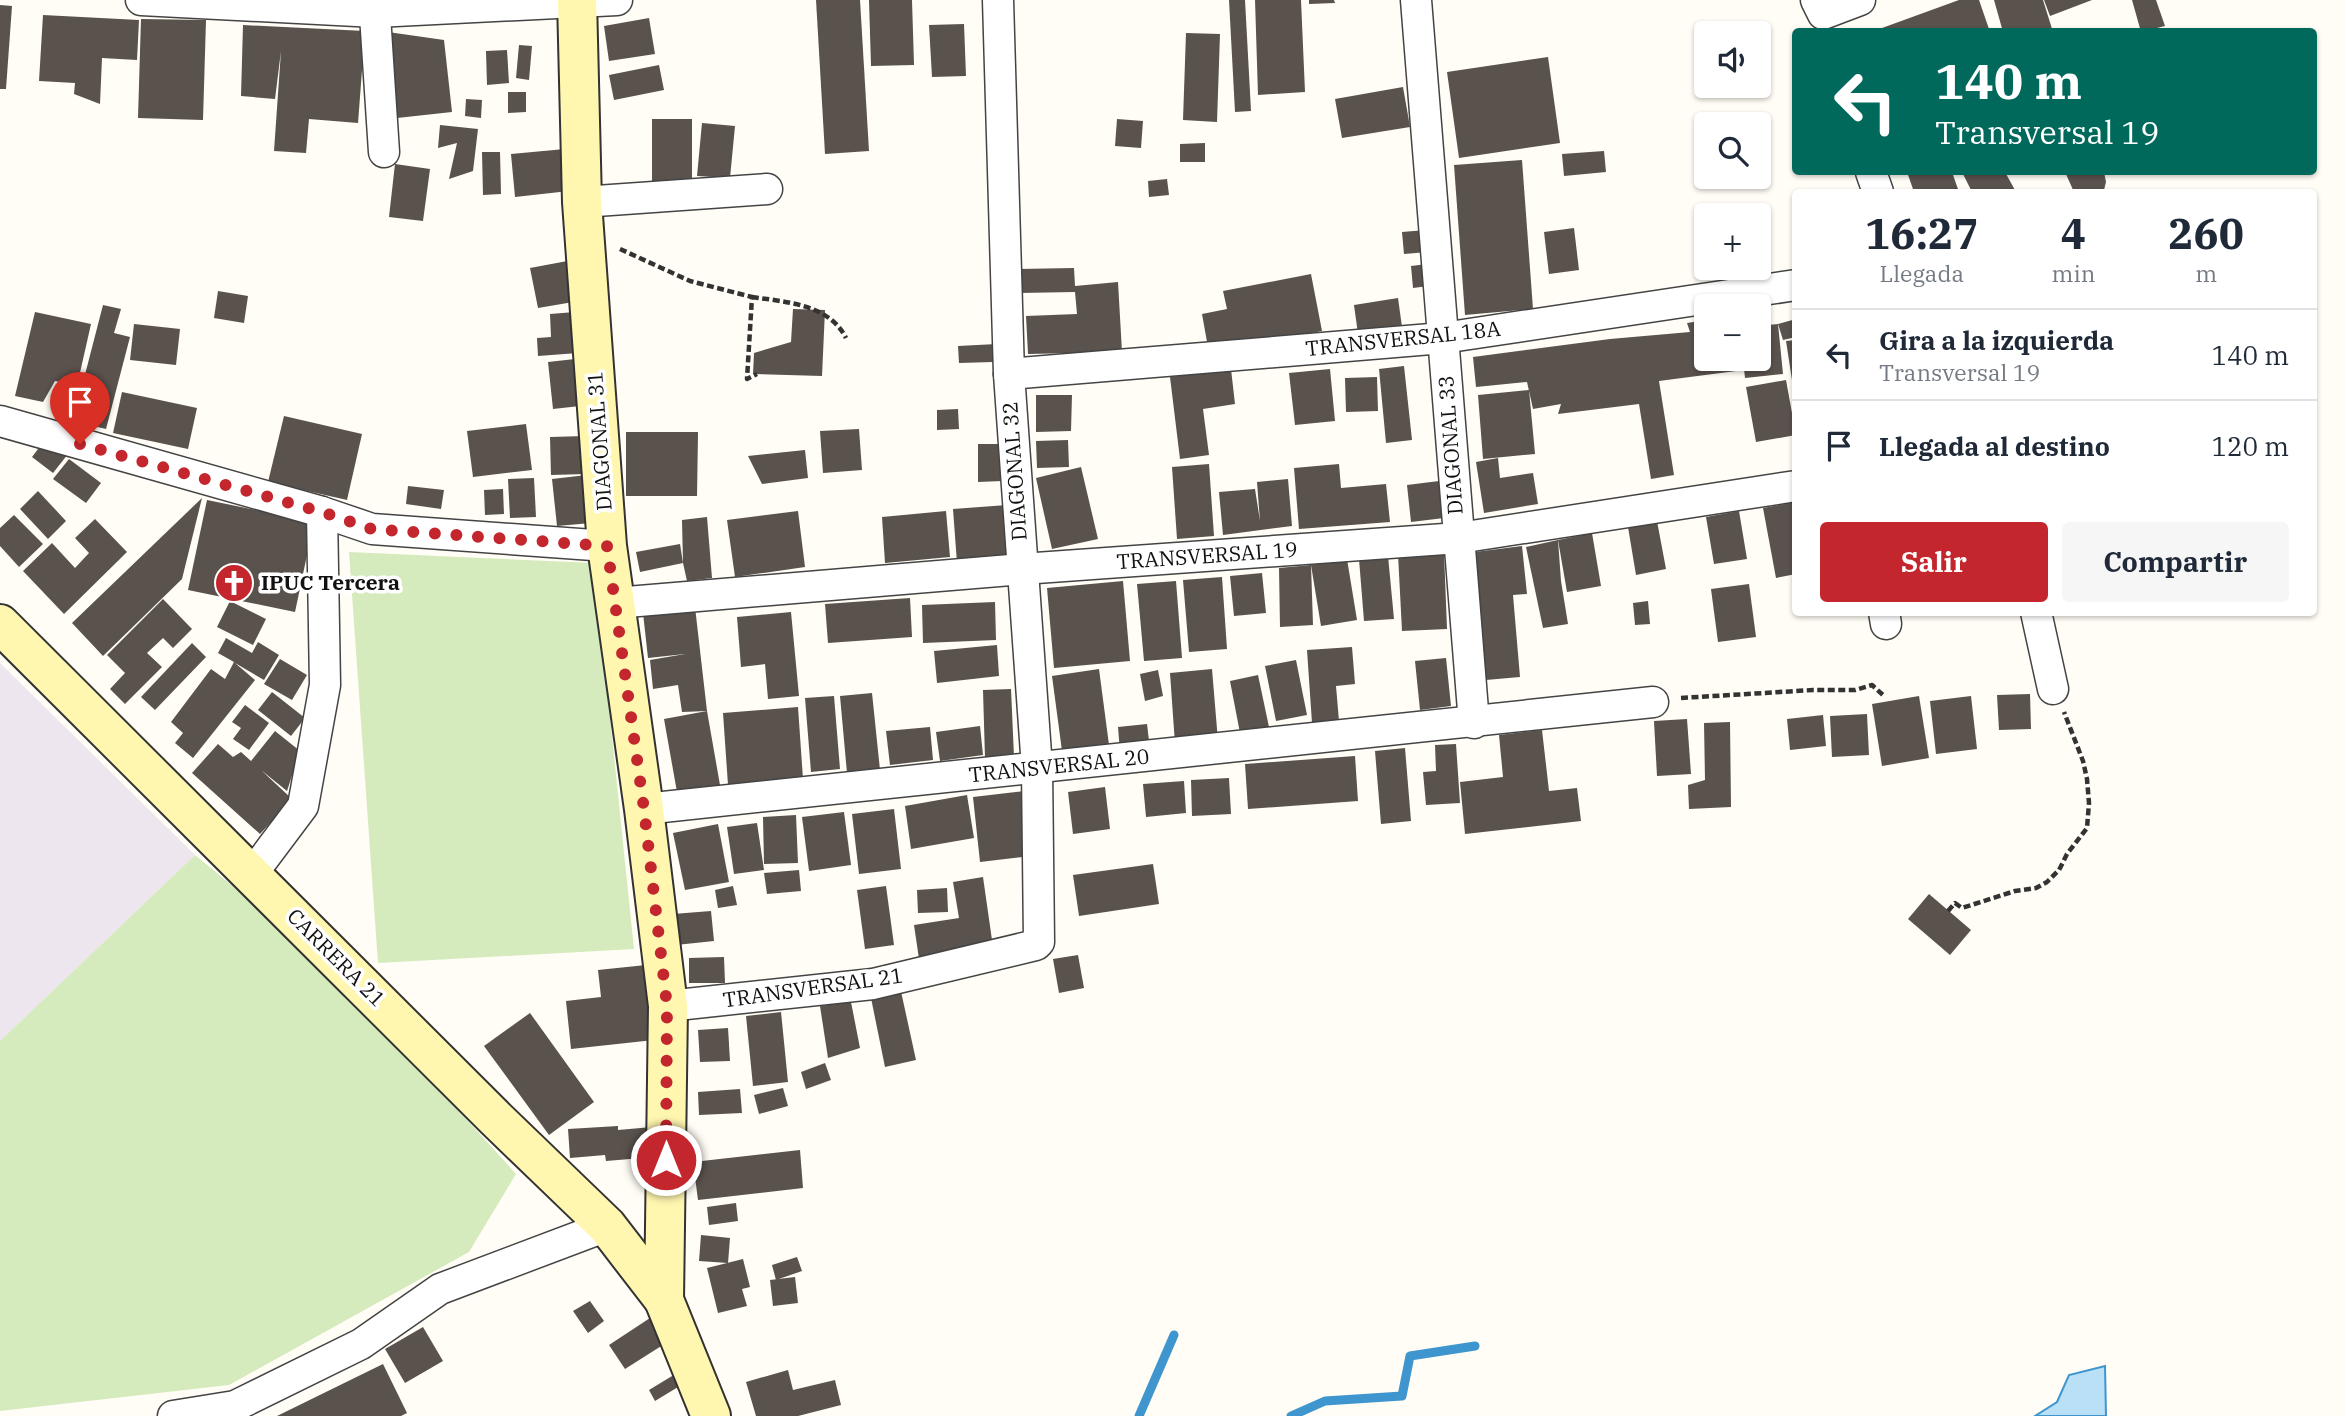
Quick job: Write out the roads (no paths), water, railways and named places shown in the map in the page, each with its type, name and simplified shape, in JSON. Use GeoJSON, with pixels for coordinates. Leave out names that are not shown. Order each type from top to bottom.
{"type":"FeatureCollection","features":[{"type":"Feature","properties":{"kind":"street"},"geometry":{"type":"LineString","coordinates":[[141,0],[375,6],[617,0]]}},
{"type":"Feature","properties":{"kind":"street","name":"DIAGONAL 32"},"geometry":{"type":"LineString","coordinates":[[999,0],[1009,374],[1037,768],[1039,942]]}},
{"type":"Feature","properties":{"kind":"street","name":"DIAGONAL 33"},"geometry":{"type":"LineString","coordinates":[[1416,0],[1474,723]]}},
{"type":"Feature","properties":{"kind":"street"},"geometry":{"type":"LineString","coordinates":[[1822,15],[1860,0]]}},
{"type":"Feature","properties":{"kind":"street","name":"DIAGONAL 31"},"geometry":{"type":"LineString","coordinates":[[578,1],[583,217],[607,546],[644,809],[667,1006],[664,1300],[711,1416]]}},
{"type":"Feature","properties":{"kind":"street"},"geometry":{"type":"LineString","coordinates":[[375,6],[384,152]]}},
{"type":"Feature","properties":{"kind":"street"},"geometry":{"type":"LineString","coordinates":[[583,217],[767,189]]}},
{"type":"Feature","properties":{"kind":"street","name":"TRANSVERSAL 18A"},"geometry":{"type":"LineString","coordinates":[[1009,374],[1443,338],[1792,286]]}},
{"type":"Feature","properties":{"kind":"street"},"geometry":{"type":"LineString","coordinates":[[0,421],[322,512],[372,529],[607,546]]}},
{"type":"Feature","properties":{"kind":"street","name":"TRANSVERSAL 19"},"geometry":{"type":"LineString","coordinates":[[615,603],[1021,569],[1459,538],[1792,487]]}},
{"type":"Feature","properties":{"kind":"street"},"geometry":{"type":"LineString","coordinates":[[252,874],[303,806],[325,685],[322,512]]}},
{"type":"Feature","properties":{"kind":"street"},"geometry":{"type":"LineString","coordinates":[[2037,616],[2053,689]]}},
{"type":"Feature","properties":{"kind":"street","name":"CARRERA 21"},"geometry":{"type":"LineString","coordinates":[[0,624],[496,1119],[607,1226],[664,1300]]}},
{"type":"Feature","properties":{"kind":"street","name":"TRANSVERSAL 20"},"geometry":{"type":"LineString","coordinates":[[644,809],[1653,702]]}},
{"type":"Feature","properties":{"kind":"street","name":"TRANSVERSAL 21"},"geometry":{"type":"LineString","coordinates":[[667,1006],[873,984],[1036,945],[1039,942]]}},
{"type":"Feature","properties":{"kind":"street"},"geometry":{"type":"LineString","coordinates":[[173,1416],[235,1406],[360,1344],[440,1290],[607,1226]]}},
{"type":"Feature","properties":{"kind":"water"},"geometry":{"type":"Polygon","coordinates":[[[2105,1366],[2106,1416],[2035,1416],[2057,1402],[2069,1375],[2105,1366]]]}},
{"type":"Feature","properties":{"kind":"waterway"},"geometry":{"type":"LineString","coordinates":[[1139,1416],[1174,1335]]}},
{"type":"Feature","properties":{"kind":"waterway"},"geometry":{"type":"LineString","coordinates":[[1291,1416],[1325,1401],[1402,1396],[1410,1356],[1475,1346]]}},
{"type":"Feature","properties":{"kind":"place","name":"IPUC Tercera"},"geometry":{"type":"Point","coordinates":[234,583]}}]}
